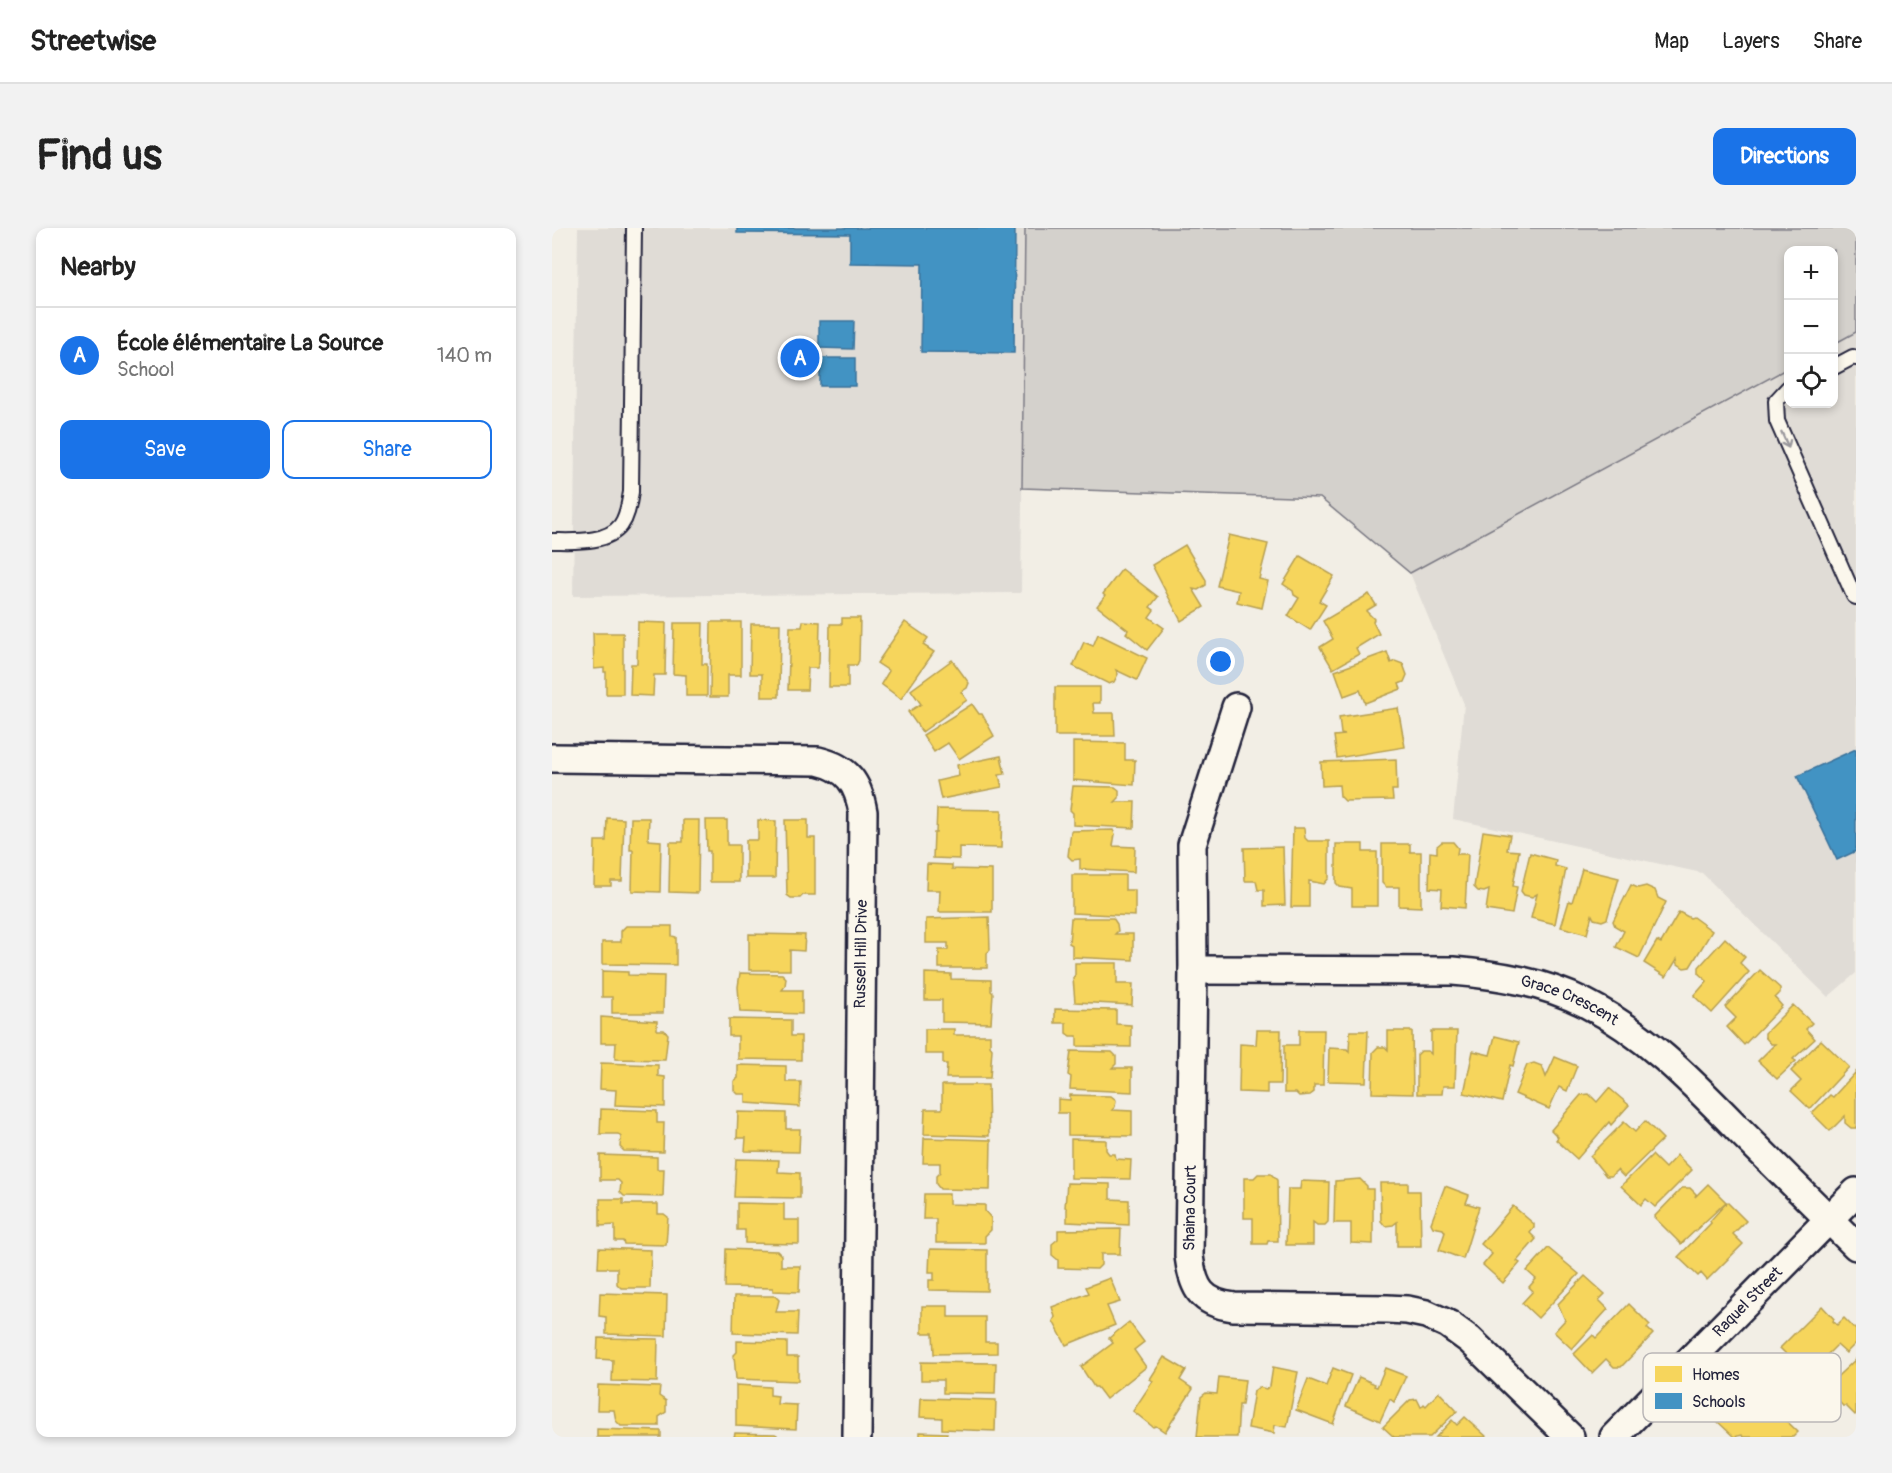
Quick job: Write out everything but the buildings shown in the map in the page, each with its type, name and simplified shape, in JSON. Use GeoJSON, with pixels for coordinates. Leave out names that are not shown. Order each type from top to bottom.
{"type":"FeatureCollection","features":[{"type":"Feature","properties":{"kind":"street","name":"Shaina Court"},"geometry":{"type":"LineString","coordinates":[[1236,707],[1192,845],[1193,970],[1189,1256],[1191,1276],[1201,1293],[1216,1305],[1387,1309],[1426,1314],[1448,1324],[1470,1340],[1570,1437]]}},
{"type":"Feature","properties":{"kind":"street","name":"Russell Hill Drive"},"geometry":{"type":"LineString","coordinates":[[552,759],[818,761],[834,765],[848,776],[859,792],[863,812],[856,1437]]}},
{"type":"Feature","properties":{"kind":"street","name":"Grace Crescent"},"geometry":{"type":"LineString","coordinates":[[1193,970],[1453,971],[1490,974],[1524,980],[1583,1002],[1609,1016],[1682,1072],[1856,1246]]}},
{"type":"Feature","properties":{"kind":"street","name":"Raquel Street"},"geometry":{"type":"LineString","coordinates":[[1697,1353],[1856,1192]]}},
{"type":"Feature","properties":{"kind":"street","name":"Raquel Street"},"geometry":{"type":"LineString","coordinates":[[1614,1437],[1643,1408]]}},
{"type":"Feature","properties":{"kind":"lane"},"geometry":{"type":"LineString","coordinates":[[552,541],[603,537],[620,526],[627,511],[631,492],[634,228]]}},
{"type":"Feature","properties":{"kind":"lane"},"geometry":{"type":"LineString","coordinates":[[1838,364],[1856,357]]}},
{"type":"Feature","properties":{"kind":"lane"},"geometry":{"type":"LineString","coordinates":[[1784,392],[1776,401],[1777,421],[1856,597]]}},
{"type":"Feature","properties":{"kind":"shaded area"},"geometry":{"type":"Polygon","coordinates":[[[578,228],[1025,228],[1021,593],[573,596],[578,228]]]}},
{"type":"Feature","properties":{"kind":"shaded area"},"geometry":{"type":"Polygon","coordinates":[[[1025,228],[1853,228],[1856,233],[1856,332],[1838,342],[1838,246],[1784,246],[1784,370],[1410,573],[1320,498],[1022,488],[1025,228]]]}},
{"type":"Feature","properties":{"kind":"shaded area"},"geometry":{"type":"Polygon","coordinates":[[[1856,332],[1856,973],[1828,997],[1702,873],[1453,819],[1464,704],[1410,573],[1784,370],[1784,408],[1838,408],[1838,342],[1856,332]]]}},
{"type":"Feature","properties":{"kind":"place","name":"École élémentaire La Source"},"geometry":{"type":"Point","coordinates":[800,358]}}]}
